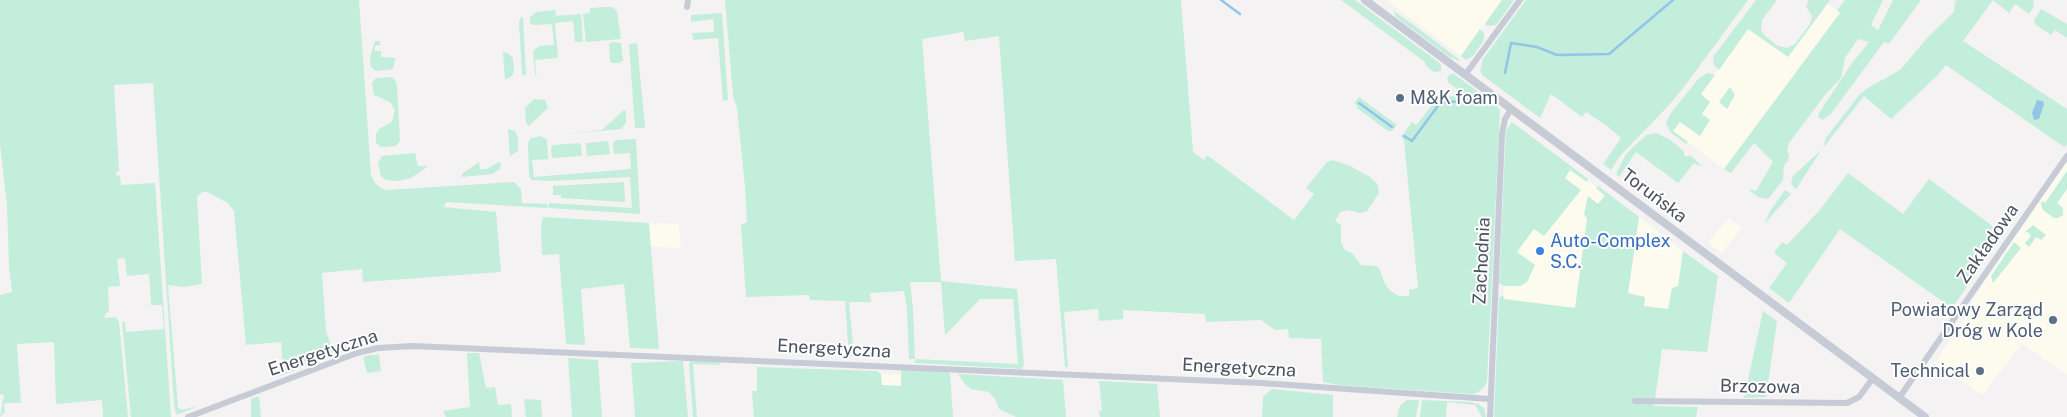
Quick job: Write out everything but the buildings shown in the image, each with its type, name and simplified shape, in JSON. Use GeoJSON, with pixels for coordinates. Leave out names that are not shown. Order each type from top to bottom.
{"type":"FeatureCollection","features":[{"type":"Feature","properties":{"kind":"street","name":"Toruńska"},"geometry":{"type":"LineString","coordinates":[[1364,0],[1925,417]]}},
{"type":"Feature","properties":{"kind":"street"},"geometry":{"type":"LineString","coordinates":[[1465,75],[1520,0]]}},
{"type":"Feature","properties":{"kind":"street","name":"Zachodnia"},"geometry":{"type":"LineString","coordinates":[[1490,417],[1503,129],[1505,119],[1511,109]]}},
{"type":"Feature","properties":{"kind":"street","name":"Zakładowa"},"geometry":{"type":"LineString","coordinates":[[1899,398],[2067,156]]}},
{"type":"Feature","properties":{"kind":"street","name":"Energetyczna"},"geometry":{"type":"LineString","coordinates":[[188,417],[358,353],[378,348],[413,346],[1252,383],[1490,399]]}},
{"type":"Feature","properties":{"kind":"street","name":"Brzozowa"},"geometry":{"type":"LineString","coordinates":[[1635,401],[1847,403],[1860,397],[1873,378]]}},
{"type":"Feature","properties":{"kind":"shaded area"},"geometry":{"type":"Polygon","coordinates":[[[1386,0],[1502,0],[1461,56],[1386,0]]]}},
{"type":"Feature","properties":{"kind":"shaded area"},"geometry":{"type":"Polygon","coordinates":[[[1827,4],[1841,13],[1724,169],[1673,131],[1748,28],[1788,57],[1827,4]]]}},
{"type":"Feature","properties":{"kind":"shaded area"},"geometry":{"type":"Polygon","coordinates":[[[2067,160],[2067,375],[2022,344],[1982,395],[1934,363],[1972,308],[1973,299],[2067,160]]]}},
{"type":"Feature","properties":{"kind":"shaded area"},"geometry":{"type":"Polygon","coordinates":[[[1571,168],[1606,194],[1592,212],[1568,371],[1501,369],[1505,258],[1571,168]]]}},
{"type":"Feature","properties":{"kind":"shaded area"},"geometry":{"type":"Polygon","coordinates":[[[1639,217],[1718,276],[1668,310],[1644,306],[1628,293],[1639,217]]]}},
{"type":"Feature","properties":{"kind":"shaded area"},"geometry":{"type":"Polygon","coordinates":[[[1728,218],[1742,228],[1724,251],[1721,252],[1708,243],[1728,218]]]}},
{"type":"Feature","properties":{"kind":"shaded area"},"geometry":{"type":"Polygon","coordinates":[[[649,223],[679,224],[681,249],[651,246],[649,223]]]}},
{"type":"Feature","properties":{"kind":"shaded area"},"geometry":{"type":"Polygon","coordinates":[[[877,374],[901,375],[902,386],[878,385],[877,374]]]}},
{"type":"Feature","properties":{"kind":"green space"},"geometry":{"type":"Polygon","coordinates":[[[0,0],[359,0],[371,175],[375,183],[381,188],[388,190],[514,182],[521,189],[522,203],[547,204],[547,208],[447,202],[443,207],[496,212],[501,272],[363,282],[362,269],[322,273],[326,331],[334,355],[280,376],[283,366],[281,342],[246,345],[234,211],[228,203],[207,192],[202,192],[197,197],[202,284],[183,287],[168,285],[178,407],[181,410],[198,406],[177,415],[173,388],[153,83],[114,85],[119,171],[116,172],[116,175],[120,176],[121,185],[155,183],[171,417],[131,417],[122,322],[125,322],[126,332],[164,329],[162,305],[151,305],[149,274],[127,276],[125,258],[117,259],[120,286],[108,287],[109,312],[106,313],[104,318],[116,317],[119,322],[128,417],[103,417],[102,400],[56,404],[54,342],[17,344],[21,403],[5,403],[5,412],[0,417],[4,395],[0,394],[0,295],[12,292],[9,267],[7,206],[0,144],[0,0]]]}},
{"type":"Feature","properties":{"kind":"green space"},"geometry":{"type":"Polygon","coordinates":[[[725,0],[1181,0],[1193,152],[1204,160],[1207,155],[1294,220],[1314,194],[1306,188],[1327,162],[1333,160],[1350,166],[1370,177],[1378,185],[1379,193],[1367,211],[1360,213],[1349,210],[1340,212],[1335,221],[1341,225],[1341,242],[1345,250],[1352,253],[1361,265],[1379,268],[1390,291],[1399,296],[1409,296],[1409,290],[1418,288],[1404,140],[1401,137],[1412,122],[1416,125],[1438,98],[1453,96],[1457,89],[1447,79],[1450,74],[1454,74],[1500,110],[1487,381],[1485,386],[1477,393],[1471,394],[1339,385],[1323,382],[1321,339],[1289,338],[1288,329],[1275,330],[1261,320],[1206,322],[1205,314],[1123,310],[1123,319],[1099,321],[1098,309],[1064,312],[1068,367],[1065,367],[1056,259],[1015,261],[999,36],[965,41],[963,32],[922,39],[941,281],[1017,289],[1024,364],[1022,369],[915,363],[915,359],[909,359],[907,309],[904,291],[870,293],[871,302],[849,302],[854,356],[849,356],[845,301],[810,300],[809,295],[746,297],[741,225],[747,222],[745,187],[737,108],[733,96],[725,0]],[[910,282],[915,359],[1018,364],[1013,299],[980,299],[945,335],[941,282],[910,282]]]}},
{"type":"Feature","properties":{"kind":"green space"},"geometry":{"type":"Polygon","coordinates":[[[1341,0],[1355,0],[1441,64],[1441,71],[1434,72],[1426,66],[1425,62],[1341,0]]]}},
{"type":"Feature","properties":{"kind":"green space"},"geometry":{"type":"Polygon","coordinates":[[[1502,0],[1514,0],[1496,25],[1488,26],[1485,24],[1502,0]]]}},
{"type":"Feature","properties":{"kind":"green space"},"geometry":{"type":"Polygon","coordinates":[[[1526,0],[1748,0],[1684,87],[1620,156],[1611,170],[1603,164],[1621,138],[1607,126],[1586,112],[1582,117],[1551,94],[1540,118],[1482,75],[1480,70],[1483,59],[1526,0]]]}},
{"type":"Feature","properties":{"kind":"green space"},"geometry":{"type":"Polygon","coordinates":[[[1756,0],[1777,0],[1762,20],[1761,30],[1765,36],[1778,46],[1787,48],[1795,44],[1810,24],[1812,16],[1806,6],[1809,0],[1830,0],[1788,57],[1748,29],[1719,70],[1714,65],[1713,57],[1756,0]]]}},
{"type":"Feature","properties":{"kind":"green space"},"geometry":{"type":"Polygon","coordinates":[[[1845,0],[1883,0],[1871,25],[1878,30],[1893,0],[1921,0],[1889,44],[1884,42],[1830,115],[1822,120],[1818,117],[1819,113],[1852,63],[1869,42],[1858,39],[1845,58],[1841,78],[1825,95],[1789,143],[1787,149],[1789,156],[1788,161],[1784,165],[1783,180],[1768,199],[1758,197],[1748,189],[1756,191],[1773,162],[1754,143],[1731,173],[1724,169],[1840,13],[1837,10],[1845,0]]]}},
{"type":"Feature","properties":{"kind":"green space"},"geometry":{"type":"Polygon","coordinates":[[[1957,0],[1993,0],[1963,41],[2067,109],[2067,144],[2064,147],[1946,65],[1937,76],[1891,119],[1864,96],[1823,148],[1826,138],[1859,95],[1900,70],[1928,37],[1954,12],[1957,0]]]}},
{"type":"Feature","properties":{"kind":"green space"},"geometry":{"type":"Polygon","coordinates":[[[1993,0],[2033,0],[2034,6],[2029,14],[2015,4],[2009,13],[1993,0]]]}},
{"type":"Feature","properties":{"kind":"green space"},"geometry":{"type":"Polygon","coordinates":[[[612,7],[617,11],[621,39],[586,42],[583,14],[590,13],[590,8],[612,7]]]}},
{"type":"Feature","properties":{"kind":"green space"},"geometry":{"type":"Polygon","coordinates":[[[2041,9],[2067,24],[2067,38],[2055,30],[2051,35],[2035,24],[2034,20],[2041,9]]]}},
{"type":"Feature","properties":{"kind":"green space"},"geometry":{"type":"Polygon","coordinates":[[[555,10],[556,16],[581,14],[583,42],[575,42],[573,21],[555,23],[558,58],[535,60],[536,74],[538,76],[535,75],[533,51],[539,46],[554,45],[552,24],[533,25],[530,23],[530,17],[536,12],[555,10]]]}},
{"type":"Feature","properties":{"kind":"green space"},"geometry":{"type":"Polygon","coordinates":[[[1394,11],[1461,61],[1451,58],[1396,17],[1394,11]]]}},
{"type":"Feature","properties":{"kind":"green space"},"geometry":{"type":"Polygon","coordinates":[[[722,13],[728,100],[723,101],[718,38],[693,40],[692,33],[714,32],[713,19],[691,22],[691,15],[722,13]]]}},
{"type":"Feature","properties":{"kind":"green space"},"geometry":{"type":"Polygon","coordinates":[[[521,17],[523,17],[526,74],[524,76],[522,74],[519,22],[521,17]]]}},
{"type":"Feature","properties":{"kind":"green space"},"geometry":{"type":"Polygon","coordinates":[[[1480,29],[1484,33],[1484,40],[1473,56],[1466,60],[1461,56],[1480,29]]]}},
{"type":"Feature","properties":{"kind":"green space"},"geometry":{"type":"Polygon","coordinates":[[[375,41],[380,41],[380,45],[375,46],[375,51],[381,51],[381,57],[395,58],[393,69],[376,71],[371,67],[370,57],[375,41]]]}},
{"type":"Feature","properties":{"kind":"green space"},"geometry":{"type":"Polygon","coordinates":[[[612,42],[621,43],[623,60],[620,63],[612,63],[610,61],[609,44],[612,42]]]}},
{"type":"Feature","properties":{"kind":"green space"},"geometry":{"type":"Polygon","coordinates":[[[637,43],[645,128],[635,128],[629,44],[637,43]]]}},
{"type":"Feature","properties":{"kind":"green space"},"geometry":{"type":"Polygon","coordinates":[[[503,52],[508,53],[513,58],[514,71],[512,76],[505,80],[503,52]]]}},
{"type":"Feature","properties":{"kind":"green space"},"geometry":{"type":"Polygon","coordinates":[[[1708,73],[1715,75],[1701,94],[1710,102],[1702,114],[1710,120],[1700,136],[1680,122],[1673,131],[1688,142],[1686,144],[1670,132],[1666,123],[1670,114],[1699,78],[1708,73]]]}},
{"type":"Feature","properties":{"kind":"green space"},"geometry":{"type":"Polygon","coordinates":[[[392,77],[397,85],[400,141],[396,146],[381,147],[376,143],[376,134],[379,129],[392,122],[395,110],[390,102],[374,95],[372,83],[376,78],[392,77]]]}},
{"type":"Feature","properties":{"kind":"green space"},"geometry":{"type":"Polygon","coordinates":[[[1730,87],[1735,95],[1727,109],[1719,102],[1730,87]]]}},
{"type":"Feature","properties":{"kind":"green space"},"geometry":{"type":"Polygon","coordinates":[[[1359,97],[1397,125],[1392,131],[1388,131],[1357,108],[1358,106],[1354,103],[1359,97]]]}},
{"type":"Feature","properties":{"kind":"green space"},"geometry":{"type":"Polygon","coordinates":[[[534,99],[545,100],[548,108],[529,126],[526,123],[525,108],[534,99]]]}},
{"type":"Feature","properties":{"kind":"green space"},"geometry":{"type":"Polygon","coordinates":[[[624,110],[626,111],[626,123],[621,129],[569,134],[602,130],[624,110]]]}},
{"type":"Feature","properties":{"kind":"green space"},"geometry":{"type":"Polygon","coordinates":[[[1512,122],[1588,179],[1587,182],[1570,170],[1565,178],[1581,190],[1544,236],[1534,229],[1517,252],[1535,265],[1527,282],[1520,286],[1504,286],[1499,283],[1506,131],[1512,122]]]}},
{"type":"Feature","properties":{"kind":"green space"},"geometry":{"type":"Polygon","coordinates":[[[508,129],[515,131],[518,138],[518,151],[510,156],[508,129]]]}},
{"type":"Feature","properties":{"kind":"green space"},"geometry":{"type":"Polygon","coordinates":[[[1656,133],[1669,139],[1684,151],[1684,155],[1687,157],[1690,155],[1701,165],[1699,166],[1694,163],[1678,183],[1636,152],[1619,177],[1616,174],[1626,154],[1646,135],[1656,133]]]}},
{"type":"Feature","properties":{"kind":"green space"},"geometry":{"type":"Polygon","coordinates":[[[541,136],[547,140],[548,159],[532,160],[534,177],[631,169],[630,153],[614,154],[613,143],[616,140],[636,139],[640,214],[548,208],[549,203],[632,208],[630,177],[550,181],[531,180],[529,176],[528,143],[531,138],[541,136]]]}},
{"type":"Feature","properties":{"kind":"green space"},"geometry":{"type":"Polygon","coordinates":[[[608,141],[610,154],[587,156],[586,143],[608,141]]]}},
{"type":"Feature","properties":{"kind":"green space"},"geometry":{"type":"Polygon","coordinates":[[[579,143],[582,156],[552,158],[551,148],[553,145],[579,143]]]}},
{"type":"Feature","properties":{"kind":"green space"},"geometry":{"type":"Polygon","coordinates":[[[1819,152],[1796,189],[1791,184],[1793,176],[1819,152]]]}},
{"type":"Feature","properties":{"kind":"green space"},"geometry":{"type":"Polygon","coordinates":[[[415,153],[418,166],[428,166],[411,178],[398,181],[386,180],[381,176],[378,163],[382,156],[415,153]]]}},
{"type":"Feature","properties":{"kind":"green space"},"geometry":{"type":"Polygon","coordinates":[[[479,162],[480,169],[487,169],[501,162],[500,169],[492,174],[462,177],[462,174],[479,162]]]}},
{"type":"Feature","properties":{"kind":"green space"},"geometry":{"type":"Polygon","coordinates":[[[2067,171],[2067,189],[2057,203],[2063,208],[2063,215],[2054,218],[2043,210],[2041,204],[2042,201],[2045,203],[2067,171]]]}},
{"type":"Feature","properties":{"kind":"green space"},"geometry":{"type":"Polygon","coordinates":[[[1848,173],[1903,214],[1929,179],[2003,234],[1952,308],[1840,229],[1789,303],[1769,288],[1787,263],[1774,253],[1782,242],[1787,245],[1819,211],[1848,173]]]}},
{"type":"Feature","properties":{"kind":"green space"},"geometry":{"type":"Polygon","coordinates":[[[624,182],[625,202],[561,198],[561,195],[553,195],[553,186],[624,182]]]}},
{"type":"Feature","properties":{"kind":"green space"},"geometry":{"type":"Polygon","coordinates":[[[1598,186],[1639,217],[1628,293],[1645,297],[1644,306],[1668,309],[1672,288],[1678,286],[1683,251],[1718,276],[1707,352],[1662,349],[1654,406],[1698,407],[1696,417],[1494,417],[1499,298],[1503,295],[1504,299],[1575,308],[1587,219],[1584,214],[1588,196],[1598,204],[1605,196],[1596,188],[1598,186]]]}},
{"type":"Feature","properties":{"kind":"green space"},"geometry":{"type":"Polygon","coordinates":[[[1785,190],[1791,194],[1765,223],[1770,211],[1785,190]]]}},
{"type":"Feature","properties":{"kind":"green space"},"geometry":{"type":"Polygon","coordinates":[[[543,217],[649,223],[659,349],[630,348],[624,284],[581,289],[585,345],[566,344],[559,254],[542,255],[541,227],[543,217]]]}},
{"type":"Feature","properties":{"kind":"green space"},"geometry":{"type":"Polygon","coordinates":[[[2033,225],[2046,235],[2041,240],[2036,237],[2029,247],[2025,243],[2031,236],[2028,232],[2024,233],[2033,225]]]}},
{"type":"Feature","properties":{"kind":"green space"},"geometry":{"type":"Polygon","coordinates":[[[2014,242],[2021,248],[1993,283],[1991,276],[2014,242]]]}},
{"type":"Feature","properties":{"kind":"green space"},"geometry":{"type":"Polygon","coordinates":[[[1763,311],[1777,321],[1766,397],[1744,398],[1763,311]]]}},
{"type":"Feature","properties":{"kind":"green space"},"geometry":{"type":"Polygon","coordinates":[[[467,353],[479,353],[486,388],[495,387],[498,405],[511,404],[512,417],[446,417],[443,411],[470,407],[467,353]]]}},
{"type":"Feature","properties":{"kind":"green space"},"geometry":{"type":"Polygon","coordinates":[[[379,355],[381,371],[367,373],[363,357],[379,355]]]}},
{"type":"Feature","properties":{"kind":"green space"},"geometry":{"type":"Polygon","coordinates":[[[568,358],[598,360],[602,417],[572,417],[568,358]]]}},
{"type":"Feature","properties":{"kind":"green space"},"geometry":{"type":"Polygon","coordinates":[[[691,360],[719,362],[720,365],[693,364],[697,417],[693,417],[689,364],[691,360]]]}},
{"type":"Feature","properties":{"kind":"green space"},"geometry":{"type":"Polygon","coordinates":[[[683,361],[688,417],[635,417],[631,363],[683,361]]]}},
{"type":"Feature","properties":{"kind":"green space"},"geometry":{"type":"Polygon","coordinates":[[[757,367],[877,371],[881,374],[882,385],[901,386],[901,370],[950,373],[953,417],[754,417],[752,391],[757,391],[757,367]]]}},
{"type":"Feature","properties":{"kind":"green space"},"geometry":{"type":"Polygon","coordinates":[[[958,374],[1063,380],[1066,417],[1016,417],[999,409],[995,399],[989,392],[971,389],[958,374]]]}},
{"type":"Feature","properties":{"kind":"green space"},"geometry":{"type":"Polygon","coordinates":[[[1099,381],[1157,384],[1160,417],[1100,417],[1099,411],[1102,410],[1099,381]]]}},
{"type":"Feature","properties":{"kind":"green space"},"geometry":{"type":"Polygon","coordinates":[[[1272,389],[1333,395],[1333,417],[1262,417],[1263,397],[1272,389]]]}},
{"type":"Feature","properties":{"kind":"green space"},"geometry":{"type":"Polygon","coordinates":[[[259,396],[261,417],[251,417],[251,399],[259,396]]]}},
{"type":"Feature","properties":{"kind":"green space"},"geometry":{"type":"Polygon","coordinates":[[[524,399],[541,400],[542,417],[526,417],[524,399]]]}},
{"type":"Feature","properties":{"kind":"green space"},"geometry":{"type":"Polygon","coordinates":[[[1407,400],[1419,400],[1416,417],[1397,417],[1400,406],[1407,400]]]}},
{"type":"Feature","properties":{"kind":"green space"},"geometry":{"type":"Polygon","coordinates":[[[1422,400],[1478,404],[1484,408],[1486,417],[1482,417],[1475,405],[1447,402],[1446,417],[1420,417],[1422,400]]]}},
{"type":"Feature","properties":{"kind":"water"},"geometry":{"type":"Polygon","coordinates":[[[2037,100],[2043,101],[2044,104],[2039,119],[2034,120],[2032,113],[2037,100]]]}},
{"type":"Feature","properties":{"kind":"waterway"},"geometry":{"type":"LineString","coordinates":[[1221,0],[1240,14]]}},
{"type":"Feature","properties":{"kind":"waterway"},"geometry":{"type":"LineString","coordinates":[[1505,73],[1511,43],[1537,47],[1557,55],[1609,54],[1673,0]]}},
{"type":"Feature","properties":{"kind":"waterway"},"geometry":{"type":"LineString","coordinates":[[1404,136],[1412,141],[1440,103],[1486,99]]}},
{"type":"Feature","properties":{"kind":"waterway"},"geometry":{"type":"LineString","coordinates":[[1359,103],[1392,127]]}},
{"type":"Feature","properties":{"kind":"place","name":"M&K foam"},"geometry":{"type":"Point","coordinates":[1400,98]}},
{"type":"Feature","properties":{"kind":"place","name":"Auto-Complex S.C."},"geometry":{"type":"Point","coordinates":[1540,251]}},
{"type":"Feature","properties":{"kind":"place","name":"Powiatowy Zarząd Dróg w Kole"},"geometry":{"type":"Point","coordinates":[2053,320]}},
{"type":"Feature","properties":{"kind":"place","name":"Technical"},"geometry":{"type":"Point","coordinates":[1980,371]}}]}
